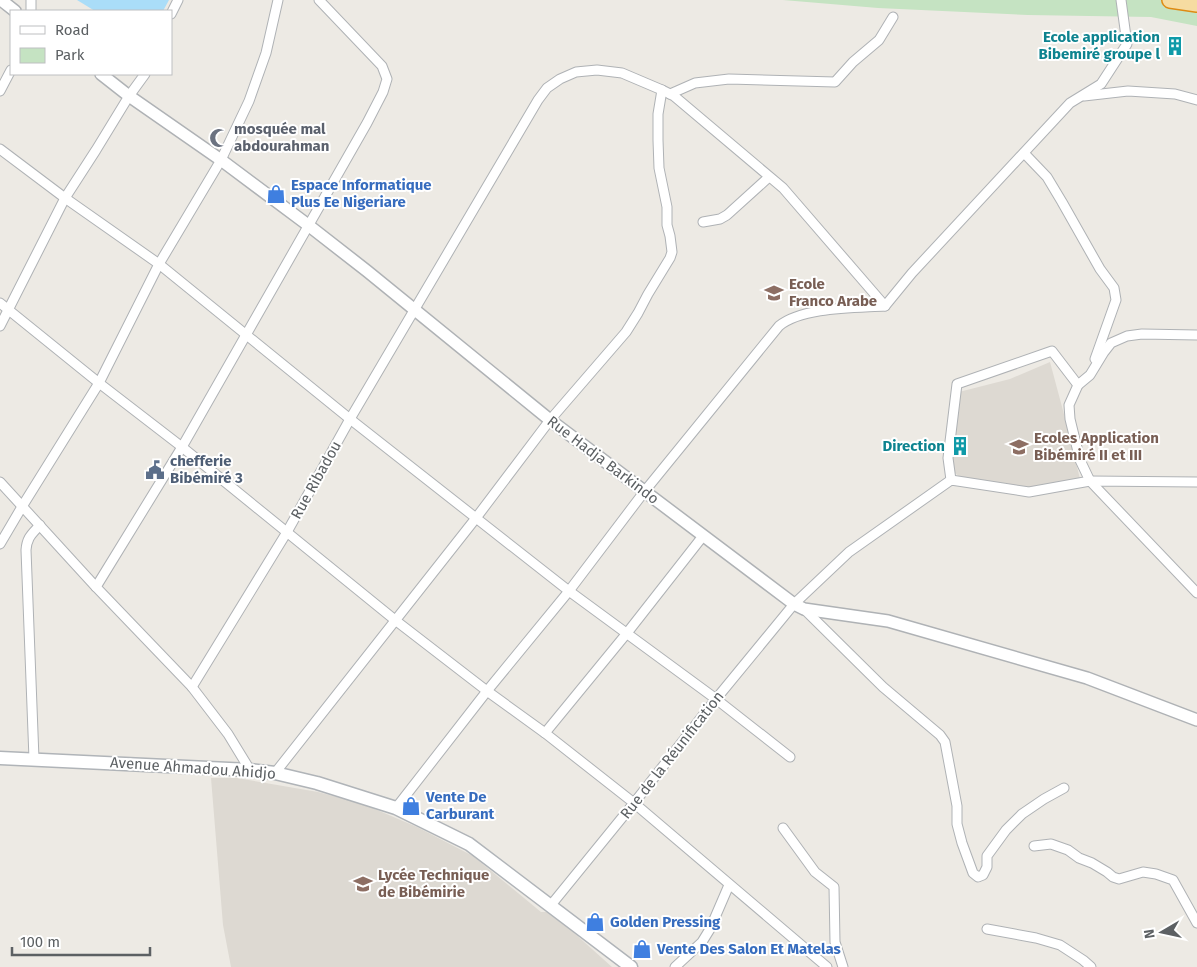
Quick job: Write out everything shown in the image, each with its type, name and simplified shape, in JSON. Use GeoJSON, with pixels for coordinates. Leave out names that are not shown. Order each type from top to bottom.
{"type":"FeatureCollection","features":[{"type":"Feature","properties":{"kind":"highway"},"geometry":{"type":"LineString","coordinates":[[1170,0],[1197,4]]}},
{"type":"Feature","properties":{"kind":"main road","name":"Avenue Ahmadou Ahidjo"},"geometry":{"type":"LineString","coordinates":[[0,758],[250,770],[275,773],[316,782],[396,808],[469,844],[631,967]]}},
{"type":"Feature","properties":{"kind":"street"},"geometry":{"type":"LineString","coordinates":[[1,0],[14,10]]}},
{"type":"Feature","properties":{"kind":"street"},"geometry":{"type":"LineString","coordinates":[[172,12],[178,0]]}},
{"type":"Feature","properties":{"kind":"street"},"geometry":{"type":"LineString","coordinates":[[0,544],[22,505],[99,383],[159,264],[221,160],[249,100],[266,53],[278,0]]}},
{"type":"Feature","properties":{"kind":"street"},"geometry":{"type":"LineString","coordinates":[[96,587],[182,447],[367,124],[383,92],[387,79],[382,66],[318,0]]}},
{"type":"Feature","properties":{"kind":"street"},"geometry":{"type":"LineString","coordinates":[[396,808],[487,691],[569,591],[644,492],[778,326],[784,322],[814,312],[885,306],[912,273],[1070,103],[1101,84],[1127,44],[1120,0]]}},
{"type":"Feature","properties":{"kind":"street"},"geometry":{"type":"LineString","coordinates":[[275,773],[476,518],[550,420],[626,332],[670,258],[672,252],[658,159],[658,114],[666,92],[695,82],[729,79],[835,82],[853,62],[880,40],[893,17]]}},
{"type":"Feature","properties":{"kind":"street","name":"Rue Ribadou"},"geometry":{"type":"LineString","coordinates":[[192,687],[287,532],[350,419],[538,100],[547,88],[560,79],[576,72],[597,70],[622,73],[666,92],[783,188],[885,306]]}},
{"type":"Feature","properties":{"kind":"street"},"geometry":{"type":"LineString","coordinates":[[0,91],[10,72]]}},
{"type":"Feature","properties":{"kind":"street","name":"Rue Hadja Barkindo"},"geometry":{"type":"LineString","coordinates":[[102,75],[308,225],[550,420],[799,607]]}},
{"type":"Feature","properties":{"kind":"street"},"geometry":{"type":"LineString","coordinates":[[0,326],[65,198],[144,75]]}},
{"type":"Feature","properties":{"kind":"street"},"geometry":{"type":"LineString","coordinates":[[1081,96],[1128,91],[1175,94],[1197,100]]}},
{"type":"Feature","properties":{"kind":"street"},"geometry":{"type":"LineString","coordinates":[[0,149],[65,198],[159,264],[350,419],[569,591],[716,698],[790,757]]}},
{"type":"Feature","properties":{"kind":"street"},"geometry":{"type":"LineString","coordinates":[[1024,153],[1047,178],[1100,270],[1114,288],[1116,300],[1090,375]]}},
{"type":"Feature","properties":{"kind":"street"},"geometry":{"type":"LineString","coordinates":[[703,222],[720,219],[727,215],[769,177]]}},
{"type":"Feature","properties":{"kind":"street"},"geometry":{"type":"LineString","coordinates":[[0,304],[182,447],[395,620],[634,803],[827,967]]}},
{"type":"Feature","properties":{"kind":"street"},"geometry":{"type":"LineString","coordinates":[[1197,335],[1142,334],[1127,336],[1111,343],[1090,375],[1078,385],[1069,405],[1070,419],[1080,460],[1090,481],[1197,593]]}},
{"type":"Feature","properties":{"kind":"street"},"geometry":{"type":"LineString","coordinates":[[1078,385],[1052,351],[958,384],[948,458],[951,480],[1029,492],[1090,481],[1197,482]]}},
{"type":"Feature","properties":{"kind":"street","name":"Rue de la Réunification"},"geometry":{"type":"LineString","coordinates":[[551,905],[716,698],[849,552],[951,480]]}},
{"type":"Feature","properties":{"kind":"street"},"geometry":{"type":"LineString","coordinates":[[0,482],[96,587],[192,687],[228,734],[250,770]]}},
{"type":"Feature","properties":{"kind":"street"},"geometry":{"type":"LineString","coordinates":[[34,759],[26,542],[40,525]]}},
{"type":"Feature","properties":{"kind":"street"},"geometry":{"type":"LineString","coordinates":[[545,733],[703,536]]}},
{"type":"Feature","properties":{"kind":"street"},"geometry":{"type":"LineString","coordinates":[[799,607],[888,621],[1087,678],[1197,720]]}},
{"type":"Feature","properties":{"kind":"street"},"geometry":{"type":"LineString","coordinates":[[799,607],[883,687],[940,735],[945,742],[957,806],[957,824],[973,872],[978,876],[983,875],[987,867],[987,856],[1006,830],[1022,814],[1064,788]]}},
{"type":"Feature","properties":{"kind":"street"},"geometry":{"type":"LineString","coordinates":[[783,828],[815,872],[834,887],[835,942],[842,967]]}},
{"type":"Feature","properties":{"kind":"street"},"geometry":{"type":"LineString","coordinates":[[1034,846],[1051,844],[1068,850],[1079,858],[1100,867],[1113,877],[1119,878],[1143,872],[1156,874],[1172,880],[1197,923]]}},
{"type":"Feature","properties":{"kind":"street"},"geometry":{"type":"LineString","coordinates":[[675,967],[702,942],[710,929],[729,885]]}},
{"type":"Feature","properties":{"kind":"street"},"geometry":{"type":"LineString","coordinates":[[987,929],[1036,938],[1060,945],[1092,967]]}},
{"type":"Feature","properties":{"kind":"shaded area"},"geometry":{"type":"Polygon","coordinates":[[[1050,362],[1080,479],[1029,489],[966,482],[949,468],[955,393],[1010,379],[1050,362]]]}},
{"type":"Feature","properties":{"kind":"shaded area","name":"Lycée Technique de Bibémirie"},"geometry":{"type":"Polygon","coordinates":[[[211,778],[237,778],[318,792],[363,804],[417,827],[473,856],[541,912],[547,912],[573,932],[612,967],[231,967],[223,925],[211,778]]]}},
{"type":"Feature","properties":{"kind":"green space"},"geometry":{"type":"Polygon","coordinates":[[[783,0],[1197,0],[1197,26],[1151,17],[1028,15],[878,8],[783,0]]]}},
{"type":"Feature","properties":{"kind":"water"},"geometry":{"type":"Polygon","coordinates":[[[77,0],[169,0],[164,10],[93,10],[77,0]]]}},
{"type":"Feature","properties":{"kind":"place","name":"Ecole application Bibemiré groupe l"},"geometry":{"type":"Point","coordinates":[1175,46]}},
{"type":"Feature","properties":{"kind":"place","name":"mosquée mal abdourahman"},"geometry":{"type":"Point","coordinates":[219,138]}},
{"type":"Feature","properties":{"kind":"place","name":"Espace Informatique Plus Ee Nigeriare"},"geometry":{"type":"Point","coordinates":[276,194]}},
{"type":"Feature","properties":{"kind":"place","name":"Ecole Franco Arabe"},"geometry":{"type":"Point","coordinates":[774,293]}},
{"type":"Feature","properties":{"kind":"place","name":"Direction"},"geometry":{"type":"Point","coordinates":[960,446]}},
{"type":"Feature","properties":{"kind":"place","name":"Ecoles Application Bibémiré II et III"},"geometry":{"type":"Point","coordinates":[1019,447]}},
{"type":"Feature","properties":{"kind":"place","name":"chefferie Bibémiré 3"},"geometry":{"type":"Point","coordinates":[155,470]}},
{"type":"Feature","properties":{"kind":"place","name":"Vente De Carburant"},"geometry":{"type":"Point","coordinates":[411,806]}},
{"type":"Feature","properties":{"kind":"place","name":"Lycée Technique de Bibémirie"},"geometry":{"type":"Point","coordinates":[363,884]}},
{"type":"Feature","properties":{"kind":"place","name":"Golden Pressing"},"geometry":{"type":"Point","coordinates":[595,922]}},
{"type":"Feature","properties":{"kind":"place","name":"Vente Des Salon Et Matelas"},"geometry":{"type":"Point","coordinates":[642,949]}}]}
